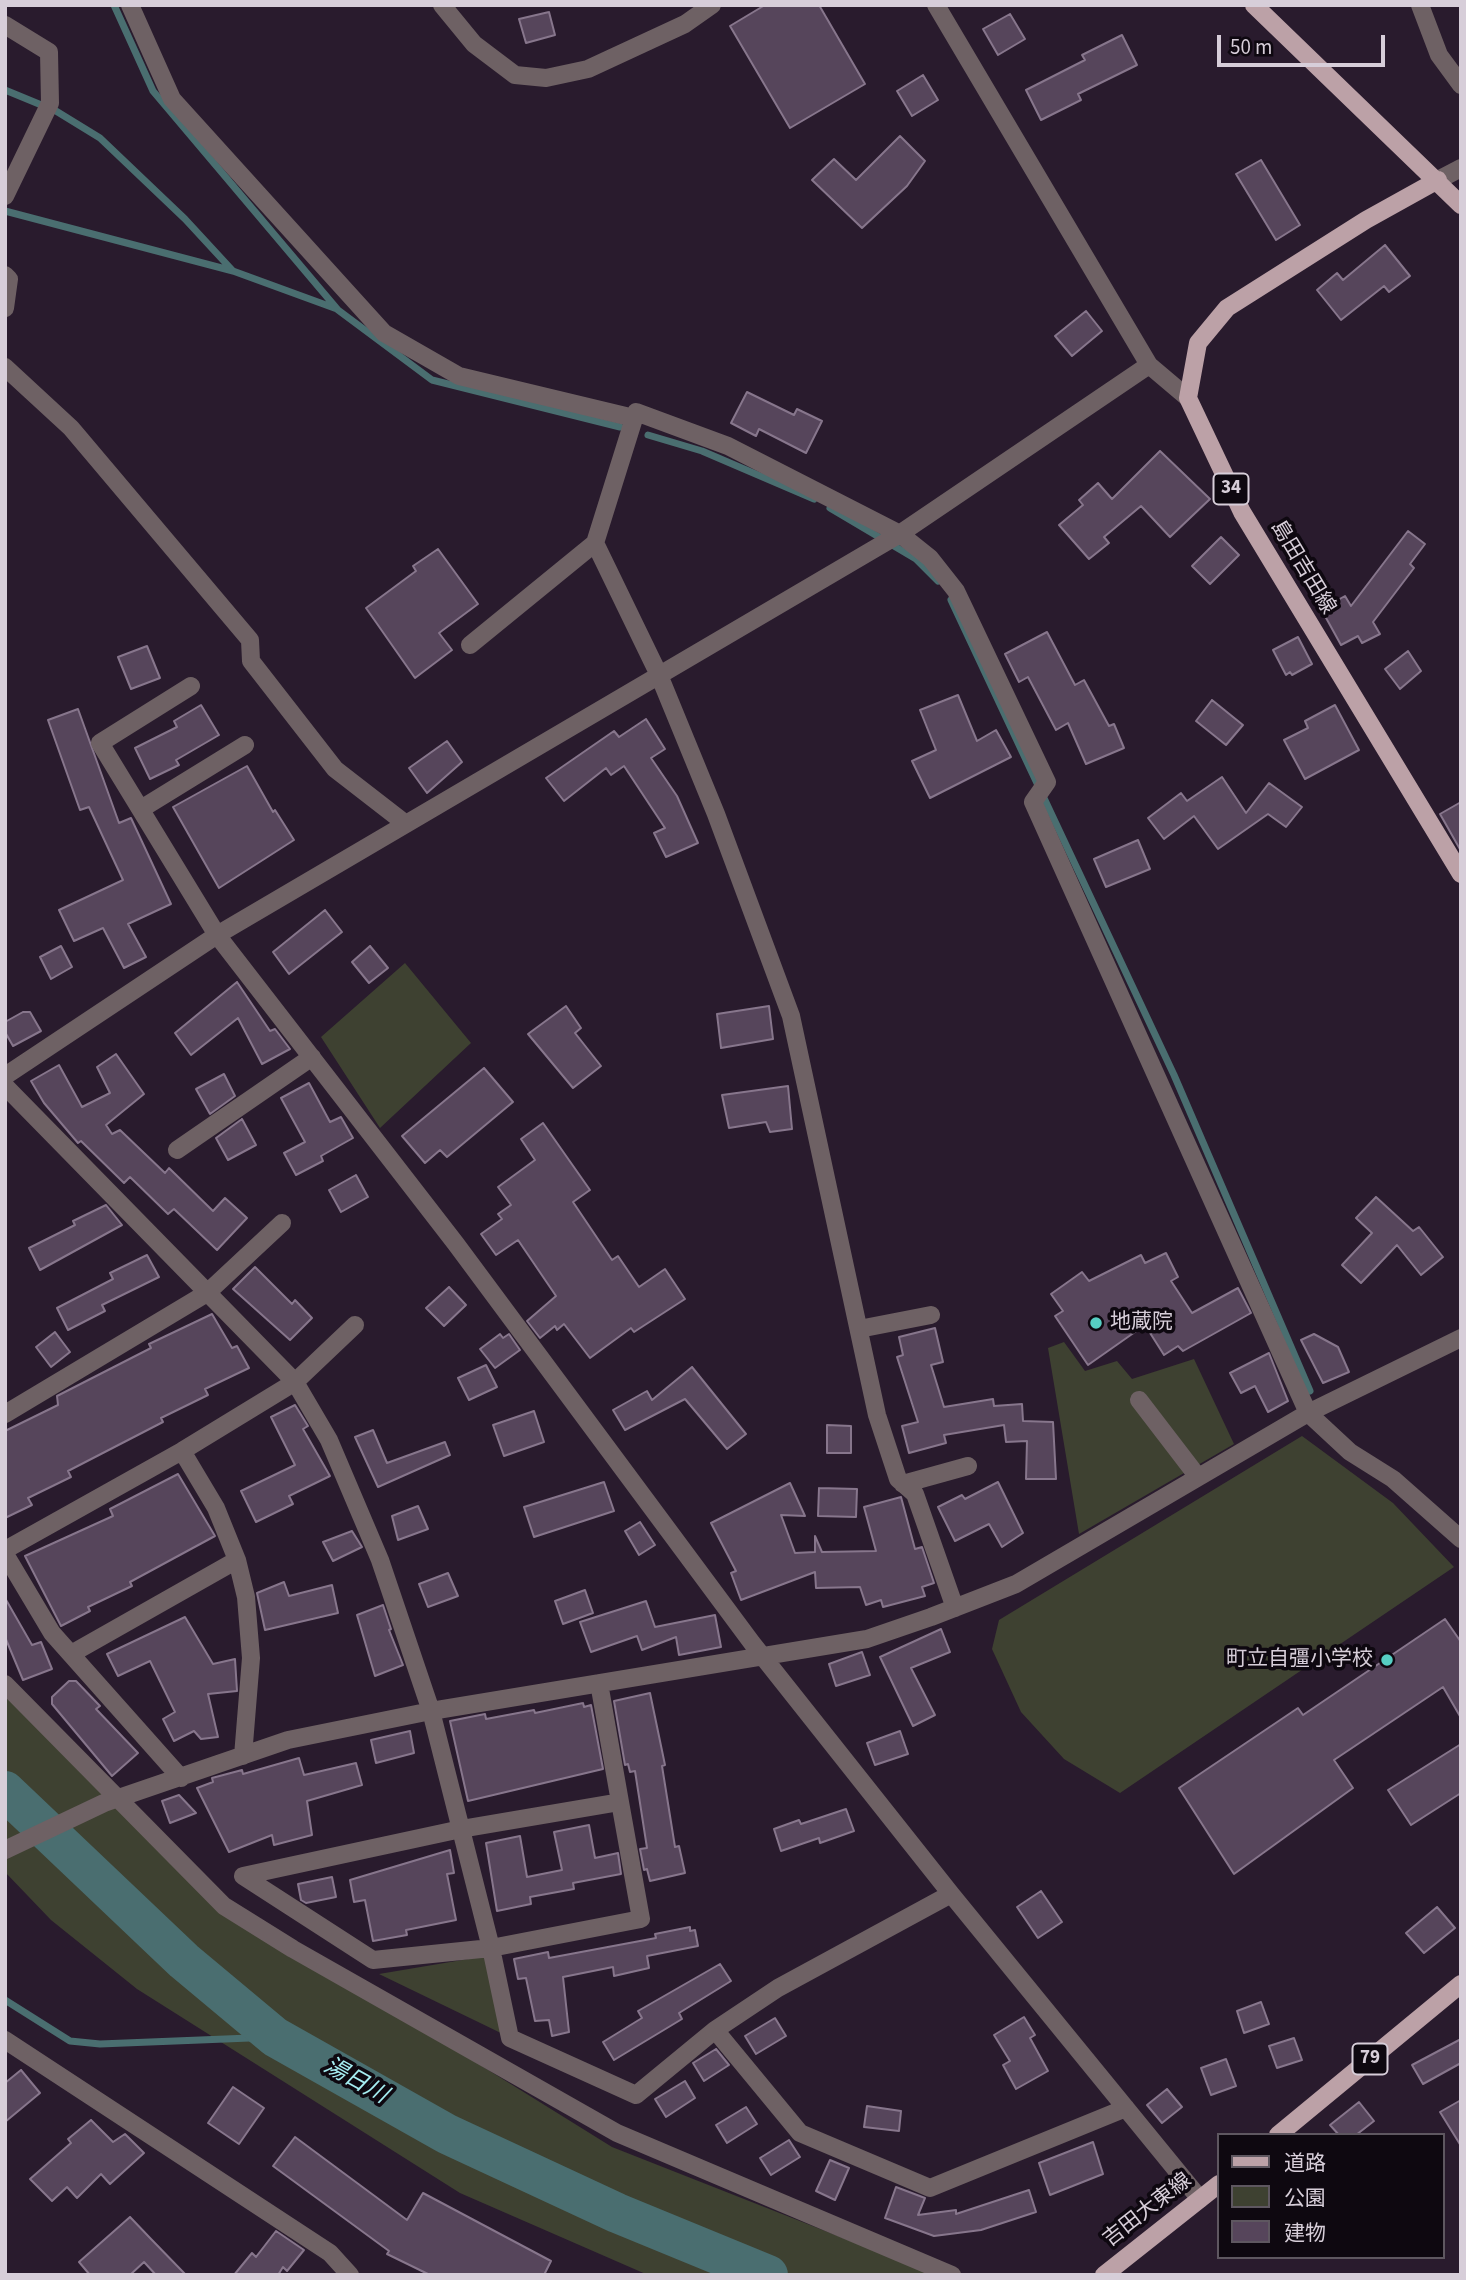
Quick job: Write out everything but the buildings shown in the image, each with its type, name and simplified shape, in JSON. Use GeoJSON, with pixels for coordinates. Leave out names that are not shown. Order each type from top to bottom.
{"type":"FeatureCollection","features":[{"type":"Feature","properties":{"kind":"main road"},"geometry":{"type":"LineString","coordinates":[[1254,5],[1461,205]]}},
{"type":"Feature","properties":{"kind":"main road"},"geometry":{"type":"LineString","coordinates":[[1438,180],[1461,197]]}},
{"type":"Feature","properties":{"kind":"main road"},"geometry":{"type":"LineString","coordinates":[[1188,397],[1198,343],[1227,308],[1366,220],[1438,180]]}},
{"type":"Feature","properties":{"kind":"main road","name":"島田吉田線"},"geometry":{"type":"LineString","coordinates":[[1188,397],[1242,512],[1461,874]]}},
{"type":"Feature","properties":{"kind":"main road","name":"79"},"geometry":{"type":"LineString","coordinates":[[1281,2133],[1461,1984]]}},
{"type":"Feature","properties":{"kind":"main road","name":"吉田大東線"},"geometry":{"type":"LineString","coordinates":[[1104,2275],[1218,2185]]}},
{"type":"Feature","properties":{"kind":"street"},"geometry":{"type":"LineString","coordinates":[[130,5],[172,99],[384,333],[459,376],[634,418]]}},
{"type":"Feature","properties":{"kind":"street"},"geometry":{"type":"LineString","coordinates":[[442,5],[474,44],[515,75],[546,78],[588,69],[685,24],[712,5]]}},
{"type":"Feature","properties":{"kind":"street"},"geometry":{"type":"LineString","coordinates":[[936,5],[1149,365],[1188,397]]}},
{"type":"Feature","properties":{"kind":"street"},"geometry":{"type":"LineString","coordinates":[[1420,5],[1439,55],[1461,85]]}},
{"type":"Feature","properties":{"kind":"street"},"geometry":{"type":"LineString","coordinates":[[5,25],[49,52],[50,103],[6,195]]}},
{"type":"Feature","properties":{"kind":"street"},"geometry":{"type":"LineString","coordinates":[[1438,180],[1461,168]]}},
{"type":"Feature","properties":{"kind":"street"},"geometry":{"type":"LineString","coordinates":[[5,275],[9,279],[5,308]]}},
{"type":"Feature","properties":{"kind":"street"},"geometry":{"type":"LineString","coordinates":[[5,1076],[217,935],[880,546],[1149,365]]}},
{"type":"Feature","properties":{"kind":"street"},"geometry":{"type":"LineString","coordinates":[[5,368],[71,428],[250,640],[251,662],[335,769],[406,824]]}},
{"type":"Feature","properties":{"kind":"street"},"geometry":{"type":"LineString","coordinates":[[470,645],[595,543],[636,412],[728,446],[899,534],[930,558],[956,591],[1047,782],[1033,802],[1308,1413],[1350,1452],[1392,1479],[1461,1539]]}},
{"type":"Feature","properties":{"kind":"street"},"geometry":{"type":"LineString","coordinates":[[595,543],[659,675],[716,814],[791,1016],[877,1415],[898,1479],[915,1494],[955,1608]]}},
{"type":"Feature","properties":{"kind":"street"},"geometry":{"type":"LineString","coordinates":[[191,686],[100,743],[217,935],[763,1655],[951,1894],[1200,2199]]}},
{"type":"Feature","properties":{"kind":"street"},"geometry":{"type":"LineString","coordinates":[[141,810],[245,745]]}},
{"type":"Feature","properties":{"kind":"street"},"geometry":{"type":"LineString","coordinates":[[177,1150],[312,1057]]}},
{"type":"Feature","properties":{"kind":"street"},"geometry":{"type":"LineString","coordinates":[[5,1086],[295,1382],[329,1440],[380,1560],[431,1711],[491,1948],[510,2038],[636,2095],[715,2030],[778,1988],[951,1894]]}},
{"type":"Feature","properties":{"kind":"street"},"geometry":{"type":"LineString","coordinates":[[5,1414],[207,1293],[282,1223]]}},
{"type":"Feature","properties":{"kind":"street"},"geometry":{"type":"LineString","coordinates":[[859,1329],[932,1315]]}},
{"type":"Feature","properties":{"kind":"street"},"geometry":{"type":"LineString","coordinates":[[181,1778],[52,1633],[5,1552],[182,1451],[295,1382],[355,1325]]}},
{"type":"Feature","properties":{"kind":"street"},"geometry":{"type":"LineString","coordinates":[[5,1850],[110,1802],[288,1740],[431,1711],[867,1639],[1016,1584],[1308,1413],[1461,1338]]}},
{"type":"Feature","properties":{"kind":"street"},"geometry":{"type":"LineString","coordinates":[[1139,1400],[1198,1477]]}},
{"type":"Feature","properties":{"kind":"street"},"geometry":{"type":"LineString","coordinates":[[182,1451],[216,1508],[237,1560],[246,1597],[251,1658],[243,1756]]}},
{"type":"Feature","properties":{"kind":"street"},"geometry":{"type":"LineString","coordinates":[[903,1483],[968,1466]]}},
{"type":"Feature","properties":{"kind":"street"},"geometry":{"type":"LineString","coordinates":[[71,1654],[237,1560]]}},
{"type":"Feature","properties":{"kind":"street"},"geometry":{"type":"LineString","coordinates":[[599,1683],[641,1919],[491,1948],[373,1960],[243,1876],[461,1829],[620,1802]]}},
{"type":"Feature","properties":{"kind":"street"},"geometry":{"type":"LineString","coordinates":[[5,1684],[110,1802],[224,1906],[293,1949],[617,2133],[952,2275]]}},
{"type":"Feature","properties":{"kind":"street"},"geometry":{"type":"LineString","coordinates":[[715,2030],[800,2133],[930,2189],[1126,2108]]}},
{"type":"Feature","properties":{"kind":"street"},"geometry":{"type":"LineString","coordinates":[[5,2040],[330,2253],[350,2275]]}},
{"type":"Feature","properties":{"kind":"green space"},"geometry":{"type":"Polygon","coordinates":[[[405,963],[471,1043],[380,1128],[321,1037],[405,963]]]}},
{"type":"Feature","properties":{"kind":"green space"},"geometry":{"type":"Polygon","coordinates":[[[1064,1342],[1085,1371],[1117,1361],[1132,1379],[1194,1359],[1234,1444],[1079,1534],[1048,1348],[1064,1342]]]}},
{"type":"Feature","properties":{"kind":"green space"},"geometry":{"type":"Polygon","coordinates":[[[1302,1436],[1393,1503],[1454,1567],[1120,1793],[1064,1759],[1021,1712],[992,1649],[999,1620],[1302,1436]]]}},
{"type":"Feature","properties":{"kind":"green space"},"geometry":{"type":"Polygon","coordinates":[[[5,1681],[247,1920],[612,2147],[937,2275],[648,2275],[460,2193],[137,1989],[51,1920],[5,1872],[5,1681]]]}},
{"type":"Feature","properties":{"kind":"green space"},"geometry":{"type":"Polygon","coordinates":[[[486,1956],[505,2035],[379,1974],[486,1956]]]}},
{"type":"Feature","properties":{"kind":"waterway"},"geometry":{"type":"LineString","coordinates":[[114,5],[153,91],[338,310],[432,380],[620,427]]}},
{"type":"Feature","properties":{"kind":"waterway"},"geometry":{"type":"LineString","coordinates":[[5,90],[56,111],[100,138],[185,219],[233,271]]}},
{"type":"Feature","properties":{"kind":"waterway"},"geometry":{"type":"LineString","coordinates":[[5,211],[233,271],[337,309]]}},
{"type":"Feature","properties":{"kind":"waterway"},"geometry":{"type":"LineString","coordinates":[[648,435],[702,451],[814,499]]}},
{"type":"Feature","properties":{"kind":"waterway"},"geometry":{"type":"LineString","coordinates":[[830,508],[916,559],[938,581]]}},
{"type":"Feature","properties":{"kind":"waterway"},"geometry":{"type":"LineString","coordinates":[[951,600],[1174,1075],[1310,1391]]}},
{"type":"Feature","properties":{"kind":"waterway","name":"湯日川"},"geometry":{"type":"LineString","coordinates":[[5,1791],[184,1961],[275,2037],[447,2134],[617,2213],[768,2275]]}},
{"type":"Feature","properties":{"kind":"waterway"},"geometry":{"type":"LineString","coordinates":[[5,2000],[70,2041],[100,2044],[275,2037]]}},
{"type":"Feature","properties":{"kind":"place","name":"地蔵院"},"geometry":{"type":"Point","coordinates":[1096,1323]}},
{"type":"Feature","properties":{"kind":"place","name":"町立自彊小学校"},"geometry":{"type":"Point","coordinates":[1387,1660]}}]}
